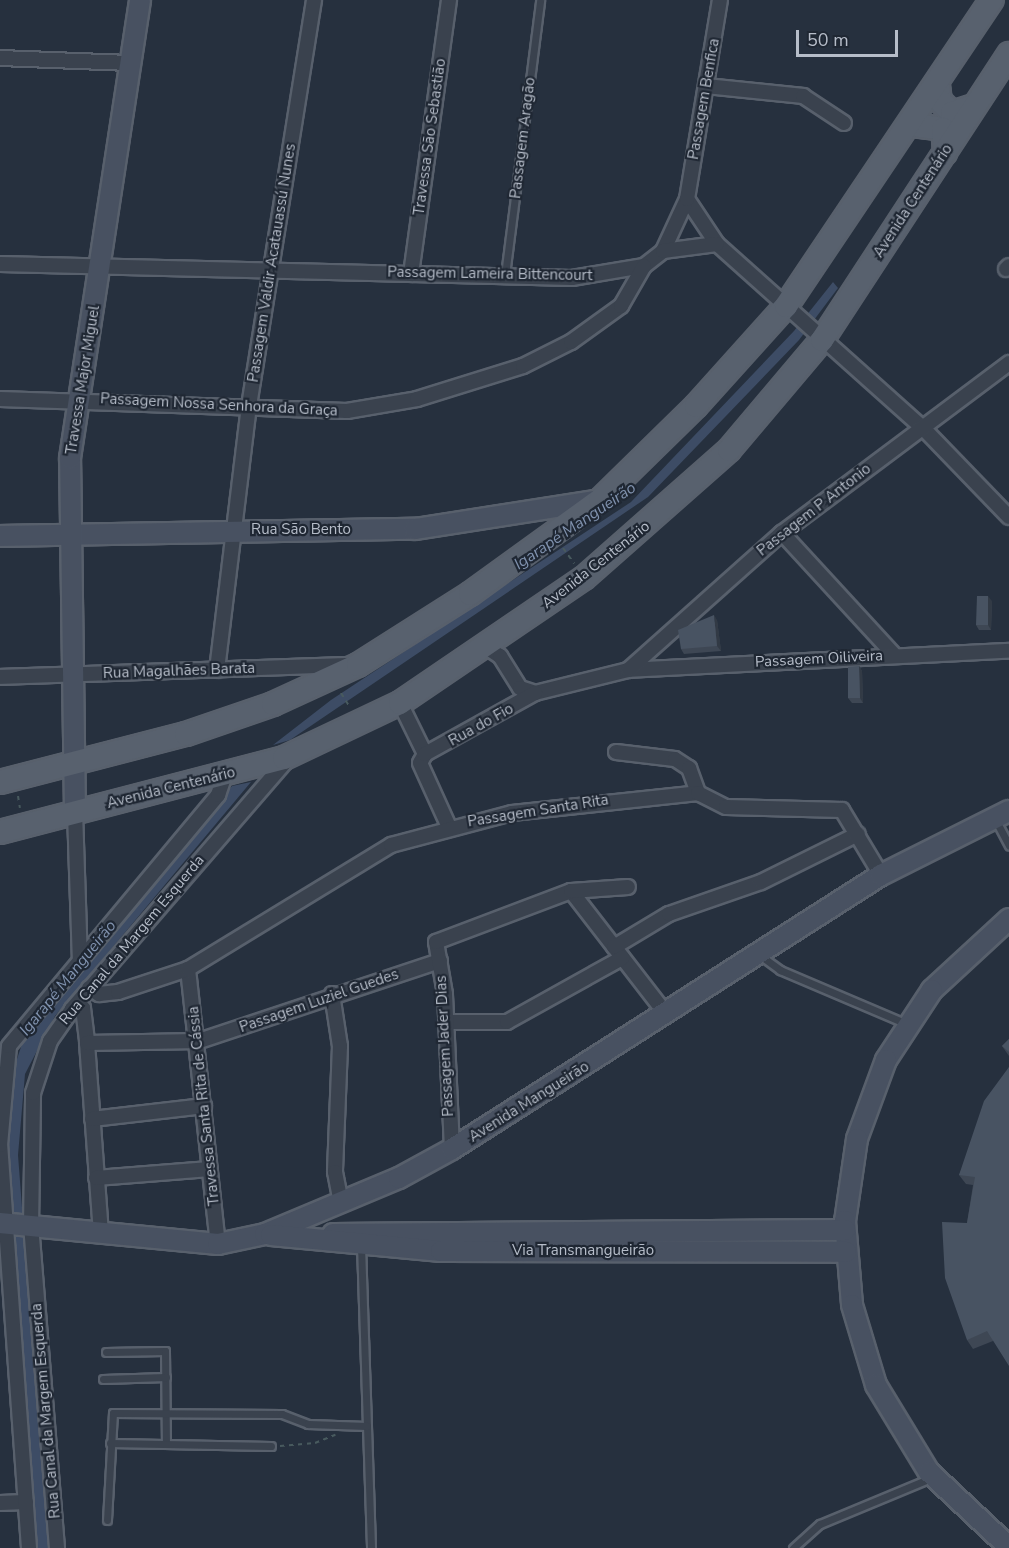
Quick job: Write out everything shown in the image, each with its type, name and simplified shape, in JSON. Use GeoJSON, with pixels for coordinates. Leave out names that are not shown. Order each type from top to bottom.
{"type":"FeatureCollection","features":[{"type":"Feature","properties":{"kind":"main road"},"geometry":{"type":"LineString","coordinates":[[7,780],[74,764],[273,704],[358,665],[470,594],[600,500],[789,310],[992,0]]}},
{"type":"Feature","properties":{"kind":"main road","name":"Avenida Centenário"},"geometry":{"type":"LineString","coordinates":[[0,832],[225,775],[293,754],[400,703],[486,646],[636,537],[729,450],[820,338],[1009,54]]}},
{"type":"Feature","properties":{"kind":"main road"},"geometry":{"type":"LineString","coordinates":[[938,85],[940,101],[952,113],[974,106]]}},
{"type":"Feature","properties":{"kind":"main road"},"geometry":{"type":"LineString","coordinates":[[912,125],[943,129],[945,153]]}},
{"type":"Feature","properties":{"kind":"street","name":"Travessa Major Miguel"},"geometry":{"type":"LineString","coordinates":[[75,812],[70,532],[77,398],[102,266],[140,0]]}},
{"type":"Feature","properties":{"kind":"street","name":"Passagem Valdir Acatauassú Nunes"},"geometry":{"type":"LineString","coordinates":[[217,670],[232,530],[249,405],[314,0]]}},
{"type":"Feature","properties":{"kind":"street","name":"Travessa São Sebastião"},"geometry":{"type":"LineString","coordinates":[[411,274],[448,0]]}},
{"type":"Feature","properties":{"kind":"street","name":"Passagem Benfica"},"geometry":{"type":"LineString","coordinates":[[663,251],[687,199],[720,0]]}},
{"type":"Feature","properties":{"kind":"street"},"geometry":{"type":"LineString","coordinates":[[0,58],[131,63]]}},
{"type":"Feature","properties":{"kind":"street"},"geometry":{"type":"LineString","coordinates":[[706,86],[803,96],[844,123]]}},
{"type":"Feature","properties":{"kind":"street"},"geometry":{"type":"LineString","coordinates":[[687,199],[717,244],[922,427],[1009,517]]}},
{"type":"Feature","properties":{"kind":"street"},"geometry":{"type":"LineString","coordinates":[[663,251],[717,244]]}},
{"type":"Feature","properties":{"kind":"street","name":"Passagem Lameira Bittencourt"},"geometry":{"type":"LineString","coordinates":[[0,264],[572,278],[644,266],[663,251]]}},
{"type":"Feature","properties":{"kind":"street","name":"Passagem Nossa Senhora da Graça"},"geometry":{"type":"LineString","coordinates":[[0,399],[77,398],[346,411],[417,399],[495,376],[595,327],[621,306],[644,266]]}},
{"type":"Feature","properties":{"kind":"street","name":"Passagem P Antonio"},"geometry":{"type":"LineString","coordinates":[[628,670],[782,533],[1009,363]]}},
{"type":"Feature","properties":{"kind":"street","name":"Rua São Bento"},"geometry":{"type":"LineString","coordinates":[[0,536],[70,532],[415,529],[600,500]]}},
{"type":"Feature","properties":{"kind":"street"},"geometry":{"type":"LineString","coordinates":[[782,533],[894,655]]}},
{"type":"Feature","properties":{"kind":"street"},"geometry":{"type":"LineString","coordinates":[[486,646],[500,656],[520,688],[535,693]]}},
{"type":"Feature","properties":{"kind":"street","name":"Passagem Oiliveira"},"geometry":{"type":"LineString","coordinates":[[535,693],[628,670],[1009,651]]}},
{"type":"Feature","properties":{"kind":"street","name":"Rua Magalhães Barata"},"geometry":{"type":"LineString","coordinates":[[0,677],[358,665]]}},
{"type":"Feature","properties":{"kind":"street","name":"Rua do Fio"},"geometry":{"type":"LineString","coordinates":[[425,754],[535,693]]}},
{"type":"Feature","properties":{"kind":"street"},"geometry":{"type":"LineString","coordinates":[[400,703],[425,754],[420,763],[449,827]]}},
{"type":"Feature","properties":{"kind":"street"},"geometry":{"type":"LineString","coordinates":[[616,752],[675,759],[689,768],[698,793]]}},
{"type":"Feature","properties":{"kind":"street","name":"Rua Canal da Margem Esquerda"},"geometry":{"type":"LineString","coordinates":[[57,1548],[31,1226],[33,1092],[50,1041],[72,1009],[293,754]]}},
{"type":"Feature","properties":{"kind":"street"},"geometry":{"type":"LineString","coordinates":[[29,1548],[2,1223],[0,1145],[4,1045],[80,959],[218,795],[225,775]]}},
{"type":"Feature","properties":{"kind":"street","name":"Passagem Santa Rita"},"geometry":{"type":"LineString","coordinates":[[89,988],[99,994],[118,992],[188,969],[233,947],[381,850],[449,827],[626,797],[698,793],[726,807],[842,810],[881,876]]}},
{"type":"Feature","properties":{"kind":"street"},"geometry":{"type":"LineString","coordinates":[[75,812],[80,959]]}},
{"type":"Feature","properties":{"kind":"street","name":"Avenida Mangueirão"},"geometry":{"type":"LineString","coordinates":[[2,1223],[218,1244],[265,1234],[341,1203],[452,1149],[881,876],[1002,813]]}},
{"type":"Feature","properties":{"kind":"street"},"geometry":{"type":"LineString","coordinates":[[446,1022],[507,1022],[618,952],[669,914],[761,882],[858,834]]}},
{"type":"Feature","properties":{"kind":"street"},"geometry":{"type":"LineString","coordinates":[[571,891],[627,887]]}},
{"type":"Feature","properties":{"kind":"street"},"geometry":{"type":"LineString","coordinates":[[571,891],[666,1014]]}},
{"type":"Feature","properties":{"kind":"street","name":"Passagem Jader Dias"},"geometry":{"type":"LineString","coordinates":[[452,1149],[446,1022],[436,942],[571,891]]}},
{"type":"Feature","properties":{"kind":"street"},"geometry":{"type":"LineString","coordinates":[[1009,919],[960,959],[907,1024],[873,1089],[856,1138],[845,1230],[852,1305],[876,1385],[933,1477],[1009,1546]]}},
{"type":"Feature","properties":{"kind":"street","name":"Passagem Luziel Guedes"},"geometry":{"type":"LineString","coordinates":[[87,1043],[199,1041],[332,994],[440,961]]}},
{"type":"Feature","properties":{"kind":"street","name":"Travessa Santa Rita de Cássia"},"geometry":{"type":"LineString","coordinates":[[188,969],[199,1041],[218,1244]]}},
{"type":"Feature","properties":{"kind":"street"},"geometry":{"type":"LineString","coordinates":[[332,994],[340,1046],[335,1172],[341,1203]]}},
{"type":"Feature","properties":{"kind":"street"},"geometry":{"type":"LineString","coordinates":[[72,1009],[83,1008],[100,1234]]}},
{"type":"Feature","properties":{"kind":"street"},"geometry":{"type":"LineString","coordinates":[[92,1119],[204,1106]]}},
{"type":"Feature","properties":{"kind":"street"},"geometry":{"type":"LineString","coordinates":[[96,1178],[210,1169]]}},
{"type":"Feature","properties":{"kind":"street","name":"Via Transmangueirão"},"geometry":{"type":"LineString","coordinates":[[321,1236],[358,1230],[845,1230]]}},
{"type":"Feature","properties":{"kind":"street","name":"Via Transmangueirão"},"geometry":{"type":"LineString","coordinates":[[265,1234],[321,1236],[361,1245],[441,1251],[846,1252]]}},
{"type":"Feature","properties":{"kind":"street"},"geometry":{"type":"LineString","coordinates":[[0,1503],[26,1502]]}},
{"type":"Feature","properties":{"kind":"lane","name":"Passagem Aragão"},"geometry":{"type":"LineString","coordinates":[[505,275],[540,0]]}},
{"type":"Feature","properties":{"kind":"lane"},"geometry":{"type":"LineString","coordinates":[[1002,813],[1009,845]]}},
{"type":"Feature","properties":{"kind":"lane"},"geometry":{"type":"LineString","coordinates":[[759,954],[780,970],[907,1024]]}},
{"type":"Feature","properties":{"kind":"lane"},"geometry":{"type":"LineString","coordinates":[[361,1245],[370,1548]]}},
{"type":"Feature","properties":{"kind":"lane"},"geometry":{"type":"LineString","coordinates":[[106,1352],[163,1348],[166,1377],[166,1444]]}},
{"type":"Feature","properties":{"kind":"lane"},"geometry":{"type":"LineString","coordinates":[[104,1379],[166,1377]]}},
{"type":"Feature","properties":{"kind":"lane"},"geometry":{"type":"LineString","coordinates":[[107,1520],[111,1414],[166,1411],[282,1414],[339,1427],[367,1426]]}},
{"type":"Feature","properties":{"kind":"lane"},"geometry":{"type":"LineString","coordinates":[[110,1443],[271,1446]]}},
{"type":"Feature","properties":{"kind":"lane"},"geometry":{"type":"LineString","coordinates":[[793,1548],[820,1524],[933,1477]]}},
{"type":"Feature","properties":{"kind":"path"},"geometry":{"type":"LineString","coordinates":[[560,543],[577,568]]}},
{"type":"Feature","properties":{"kind":"path"},"geometry":{"type":"LineString","coordinates":[[338,688],[352,710]]}},
{"type":"Feature","properties":{"kind":"path"},"geometry":{"type":"LineString","coordinates":[[7,780],[24,825]]}},
{"type":"Feature","properties":{"kind":"path"},"geometry":{"type":"LineString","coordinates":[[271,1446],[328,1441],[339,1427]]}},
{"type":"Feature","properties":{"kind":"water"},"geometry":{"type":"Polygon","coordinates":[[[833,282],[838,288],[799,340],[648,497],[290,740],[273,745],[331,700],[631,502],[794,331],[833,282]]]}},
{"type":"Feature","properties":{"kind":"water"},"geometry":{"type":"Polygon","coordinates":[[[251,782],[55,1016],[25,1074],[18,1155],[48,1548],[37,1548],[7,1142],[15,1065],[25,1035],[232,786],[251,782]]]}},
{"type":"Feature","properties":{"kind":"building"},"geometry":{"type":"Polygon","coordinates":[[[977,596],[988,596],[988,625],[976,625],[977,596]]]}},
{"type":"Feature","properties":{"kind":"building"},"geometry":{"type":"Polygon","coordinates":[[[714,615],[717,646],[681,649],[678,630],[714,615]]]}},
{"type":"Feature","properties":{"kind":"building"},"geometry":{"type":"Polygon","coordinates":[[[859,666],[860,698],[848,698],[848,667],[859,666]]]}},
{"type":"Feature","properties":{"kind":"building"},"geometry":{"type":"Polygon","coordinates":[[[1009,1039],[1009,1052],[1002,1046],[1009,1039]]]}},
{"type":"Feature","properties":{"kind":"building"},"geometry":{"type":"Polygon","coordinates":[[[1009,1067],[1009,1366],[987,1331],[967,1340],[945,1278],[942,1222],[967,1223],[975,1177],[959,1175],[984,1101],[1009,1067]]]}},
{"type":"Feature","properties":{"kind":"water label","name":"Igarapé Mangueirão"},"geometry":{"type":"Point","coordinates":[575,526]}},
{"type":"Feature","properties":{"kind":"water label","name":"Igarapé Mangueirão"},"geometry":{"type":"Point","coordinates":[68,978]}}]}
